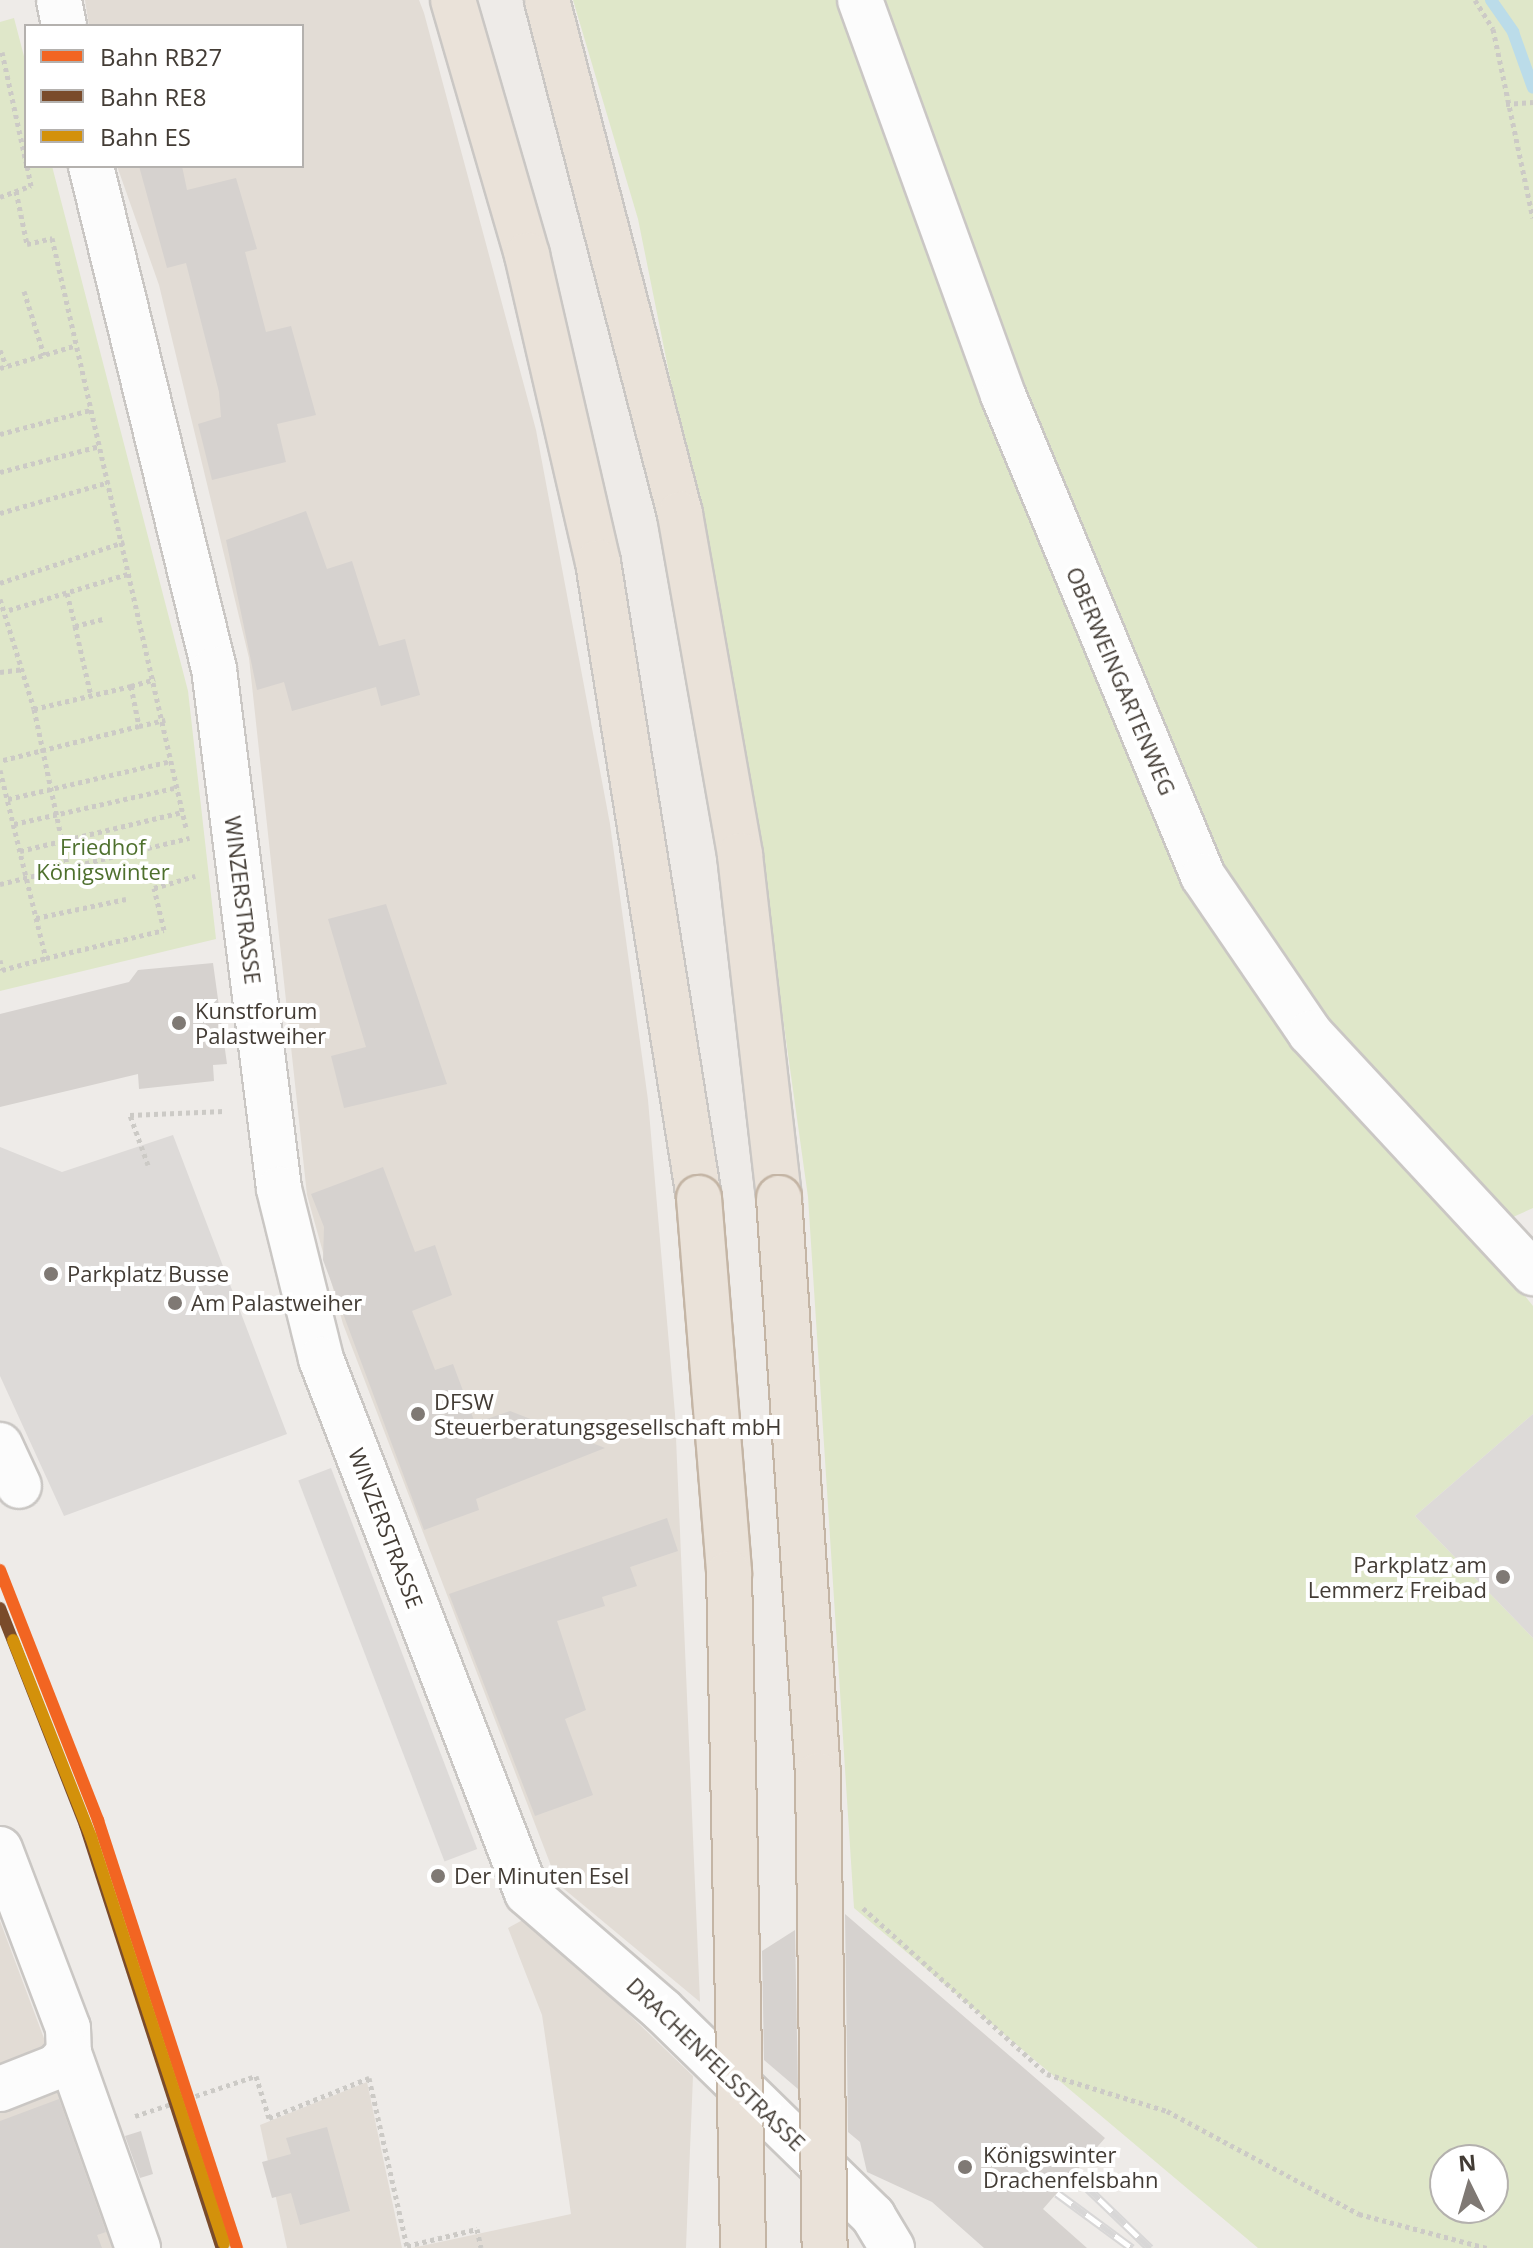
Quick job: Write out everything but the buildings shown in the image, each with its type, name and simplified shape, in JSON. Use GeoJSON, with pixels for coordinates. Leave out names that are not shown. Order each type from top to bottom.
{"type":"FeatureCollection","features":[{"type":"Feature","properties":{"kind":"highway"},"geometry":{"type":"LineString","coordinates":[[453,0],[527,255],[598,562],[699,1198],[729,1573],[743,2248]]}},
{"type":"Feature","properties":{"kind":"highway"},"geometry":{"type":"LineString","coordinates":[[547,0],[680,514],[740,855],[779,1198],[818,1775],[825,2248]]}},
{"type":"Feature","properties":{"kind":"street"},"geometry":{"type":"LineString","coordinates":[[59,0],[64,24]]}},
{"type":"Feature","properties":{"kind":"street","name":"OBERWEINGARTENWEG"},"geometry":{"type":"LineString","coordinates":[[860,0],[1003,395],[1203,876],[1310,1033],[1533,1273]]}},
{"type":"Feature","properties":{"kind":"street","name":"WINZERSTRASSE"},"geometry":{"type":"LineString","coordinates":[[91,168],[214,669],[279,1189],[321,1359],[527,1893]]}},
{"type":"Feature","properties":{"kind":"street"},"geometry":{"type":"LineString","coordinates":[[0,1445],[19,1486]]}},
{"type":"Feature","properties":{"kind":"street"},"geometry":{"type":"LineString","coordinates":[[0,1849],[68,2028],[69,2053],[138,2248]]}},
{"type":"Feature","properties":{"kind":"street","name":"DRACHENFELSSTRASSE"},"geometry":{"type":"LineString","coordinates":[[527,1893],[662,2010],[882,2232]]}},
{"type":"Feature","properties":{"kind":"street"},"geometry":{"type":"LineString","coordinates":[[0,2089],[56,2067],[69,2053]]}},
{"type":"Feature","properties":{"kind":"street"},"geometry":{"type":"LineString","coordinates":[[839,2248],[882,2232]]}},
{"type":"Feature","properties":{"kind":"path"},"geometry":{"type":"LineString","coordinates":[[1475,0],[1493,29],[1506,104],[1533,218]]}},
{"type":"Feature","properties":{"kind":"path"},"geometry":{"type":"LineString","coordinates":[[2,52],[24,155]]}},
{"type":"Feature","properties":{"kind":"path"},"geometry":{"type":"LineString","coordinates":[[1506,104],[1533,102]]}},
{"type":"Feature","properties":{"kind":"path"},"geometry":{"type":"LineString","coordinates":[[0,197],[31,186],[27,168]]}},
{"type":"Feature","properties":{"kind":"path"},"geometry":{"type":"LineString","coordinates":[[16,191],[27,244],[52,238],[165,720],[192,854]]}},
{"type":"Feature","properties":{"kind":"path"},"geometry":{"type":"LineString","coordinates":[[24,291],[44,355]]}},
{"type":"Feature","properties":{"kind":"path"},"geometry":{"type":"LineString","coordinates":[[0,350],[3,367],[77,345]]}},
{"type":"Feature","properties":{"kind":"path"},"geometry":{"type":"LineString","coordinates":[[0,434],[90,410]]}},
{"type":"Feature","properties":{"kind":"path"},"geometry":{"type":"LineString","coordinates":[[0,472],[100,446]]}},
{"type":"Feature","properties":{"kind":"path"},"geometry":{"type":"LineString","coordinates":[[0,513],[109,482]]}},
{"type":"Feature","properties":{"kind":"path"},"geometry":{"type":"LineString","coordinates":[[0,583],[124,542]]}},
{"type":"Feature","properties":{"kind":"path"},"geometry":{"type":"LineString","coordinates":[[9,610],[131,573]]}},
{"type":"Feature","properties":{"kind":"path"},"geometry":{"type":"LineString","coordinates":[[67,593],[91,696]]}},
{"type":"Feature","properties":{"kind":"path"},"geometry":{"type":"LineString","coordinates":[[0,599],[9,610],[44,748],[68,869]]}},
{"type":"Feature","properties":{"kind":"path"},"geometry":{"type":"LineString","coordinates":[[75,626],[104,619]]}},
{"type":"Feature","properties":{"kind":"path"},"geometry":{"type":"LineString","coordinates":[[0,672],[24,669]]}},
{"type":"Feature","properties":{"kind":"path"},"geometry":{"type":"LineString","coordinates":[[34,709],[155,679]]}},
{"type":"Feature","properties":{"kind":"path"},"geometry":{"type":"LineString","coordinates":[[131,686],[139,726]]}},
{"type":"Feature","properties":{"kind":"path"},"geometry":{"type":"LineString","coordinates":[[0,761],[165,720]]}},
{"type":"Feature","properties":{"kind":"path"},"geometry":{"type":"LineString","coordinates":[[8,799],[171,761]]}},
{"type":"Feature","properties":{"kind":"path"},"geometry":{"type":"LineString","coordinates":[[0,770],[46,958]]}},
{"type":"Feature","properties":{"kind":"path"},"geometry":{"type":"LineString","coordinates":[[14,824],[178,787]]}},
{"type":"Feature","properties":{"kind":"path"},"geometry":{"type":"LineString","coordinates":[[20,851],[182,812]]}},
{"type":"Feature","properties":{"kind":"path"},"geometry":{"type":"LineString","coordinates":[[0,884],[190,842]]}},
{"type":"Feature","properties":{"kind":"path"},"geometry":{"type":"LineString","coordinates":[[0,960],[1,970],[164,930],[154,888],[195,878],[193,866]]}},
{"type":"Feature","properties":{"kind":"path"},"geometry":{"type":"LineString","coordinates":[[36,918],[126,899]]}},
{"type":"Feature","properties":{"kind":"path"},"geometry":{"type":"LineString","coordinates":[[148,1165],[130,1115],[229,1111]]}},
{"type":"Feature","properties":{"kind":"path"},"geometry":{"type":"LineString","coordinates":[[858,1903],[1047,2074],[1167,2111],[1359,2214],[1487,2248]]}},
{"type":"Feature","properties":{"kind":"path"},"geometry":{"type":"LineString","coordinates":[[125,2119],[256,2076],[269,2118],[369,2078],[407,2246],[477,2229],[481,2248]]}},
{"type":"Feature","properties":{"kind":"shaded area"},"geometry":{"type":"Polygon","coordinates":[[[85,0],[419,0],[424,13],[536,430],[610,824],[648,1100],[675,1414],[700,2002],[558,1884],[343,1324],[307,1195],[249,658],[159,285],[118,168],[304,168],[304,24],[89,24],[85,0]]]}},
{"type":"Feature","properties":{"kind":"shaded area"},"geometry":{"type":"Polygon","coordinates":[[[173,1135],[287,1434],[64,1516],[0,1376],[0,1147],[62,1172],[173,1135]]]}},
{"type":"Feature","properties":{"kind":"shaded area","name":"Parkplatz am Lemmerz Freibad"},"geometry":{"type":"Polygon","coordinates":[[[1533,1414],[1533,1638],[1415,1516],[1533,1414]]]}},
{"type":"Feature","properties":{"kind":"shaded area"},"geometry":{"type":"Polygon","coordinates":[[[331,1468],[477,1849],[445,1861],[298,1481],[331,1468]]]}},
{"type":"Feature","properties":{"kind":"shaded area"},"geometry":{"type":"Polygon","coordinates":[[[528,1917],[693,2076],[686,2248],[412,2248],[571,2214],[542,2015],[508,1928],[528,1917]]]}},
{"type":"Feature","properties":{"kind":"shaded area"},"geometry":{"type":"Polygon","coordinates":[[[0,1921],[48,2049],[129,2248],[0,2248],[0,1921]]]}},
{"type":"Feature","properties":{"kind":"shaded area"},"geometry":{"type":"Polygon","coordinates":[[[367,2082],[402,2248],[287,2248],[260,2125],[367,2082]]]}},
{"type":"Feature","properties":{"kind":"green space"},"geometry":{"type":"Polygon","coordinates":[[[573,0],[1533,0],[1533,1208],[1475,1234],[1533,1306],[1533,1414],[1415,1516],[1533,1638],[1533,2248],[1258,2248],[854,1908],[808,1197],[746,754],[638,219],[573,0]]]}},
{"type":"Feature","properties":{"kind":"green space","name":"Friedhof Königswinter"},"geometry":{"type":"Polygon","coordinates":[[[14,18],[24,56],[24,168],[53,168],[188,691],[216,939],[0,991],[0,22],[14,18]]]}},
{"type":"Feature","properties":{"kind":"waterway"},"geometry":{"type":"LineString","coordinates":[[1491,0],[1513,32],[1533,88]]}},
{"type":"Feature","properties":{"kind":"railway"},"geometry":{"type":"LineString","coordinates":[[1073,2174],[1150,2248]]}},
{"type":"Feature","properties":{"kind":"railway"},"geometry":{"type":"LineString","coordinates":[[1057,2193],[1132,2248]]}},
{"type":"Feature","properties":{"kind":"rail line","name":"RB27"},"geometry":{"type":"LineString","coordinates":[[0,1570],[98,1820],[237,2248]]}},
{"type":"Feature","properties":{"kind":"rail line","name":"RE8"},"geometry":{"type":"LineString","coordinates":[[0,1608],[85,1825],[222,2248]]}},
{"type":"Feature","properties":{"kind":"rail line","name":"ES"},"geometry":{"type":"LineString","coordinates":[[13,1640],[91,1837],[224,2244]]}},
{"type":"Feature","properties":{"kind":"place","name":"Kunstforum Palastweiher"},"geometry":{"type":"Point","coordinates":[179,1023]}},
{"type":"Feature","properties":{"kind":"place","name":"Parkplatz Busse"},"geometry":{"type":"Point","coordinates":[51,1274]}},
{"type":"Feature","properties":{"kind":"place","name":"Am Palastweiher"},"geometry":{"type":"Point","coordinates":[175,1303]}},
{"type":"Feature","properties":{"kind":"place","name":"DFSW Steuerberatungsgesellschaft mbH"},"geometry":{"type":"Point","coordinates":[418,1414]}},
{"type":"Feature","properties":{"kind":"place","name":"Parkplatz am Lemmerz Freibad"},"geometry":{"type":"Point","coordinates":[1503,1577]}},
{"type":"Feature","properties":{"kind":"place","name":"Der Minuten Esel"},"geometry":{"type":"Point","coordinates":[438,1876]}},
{"type":"Feature","properties":{"kind":"place","name":"Königswinter Drachenfelsbahn"},"geometry":{"type":"Point","coordinates":[965,2167]}}]}
